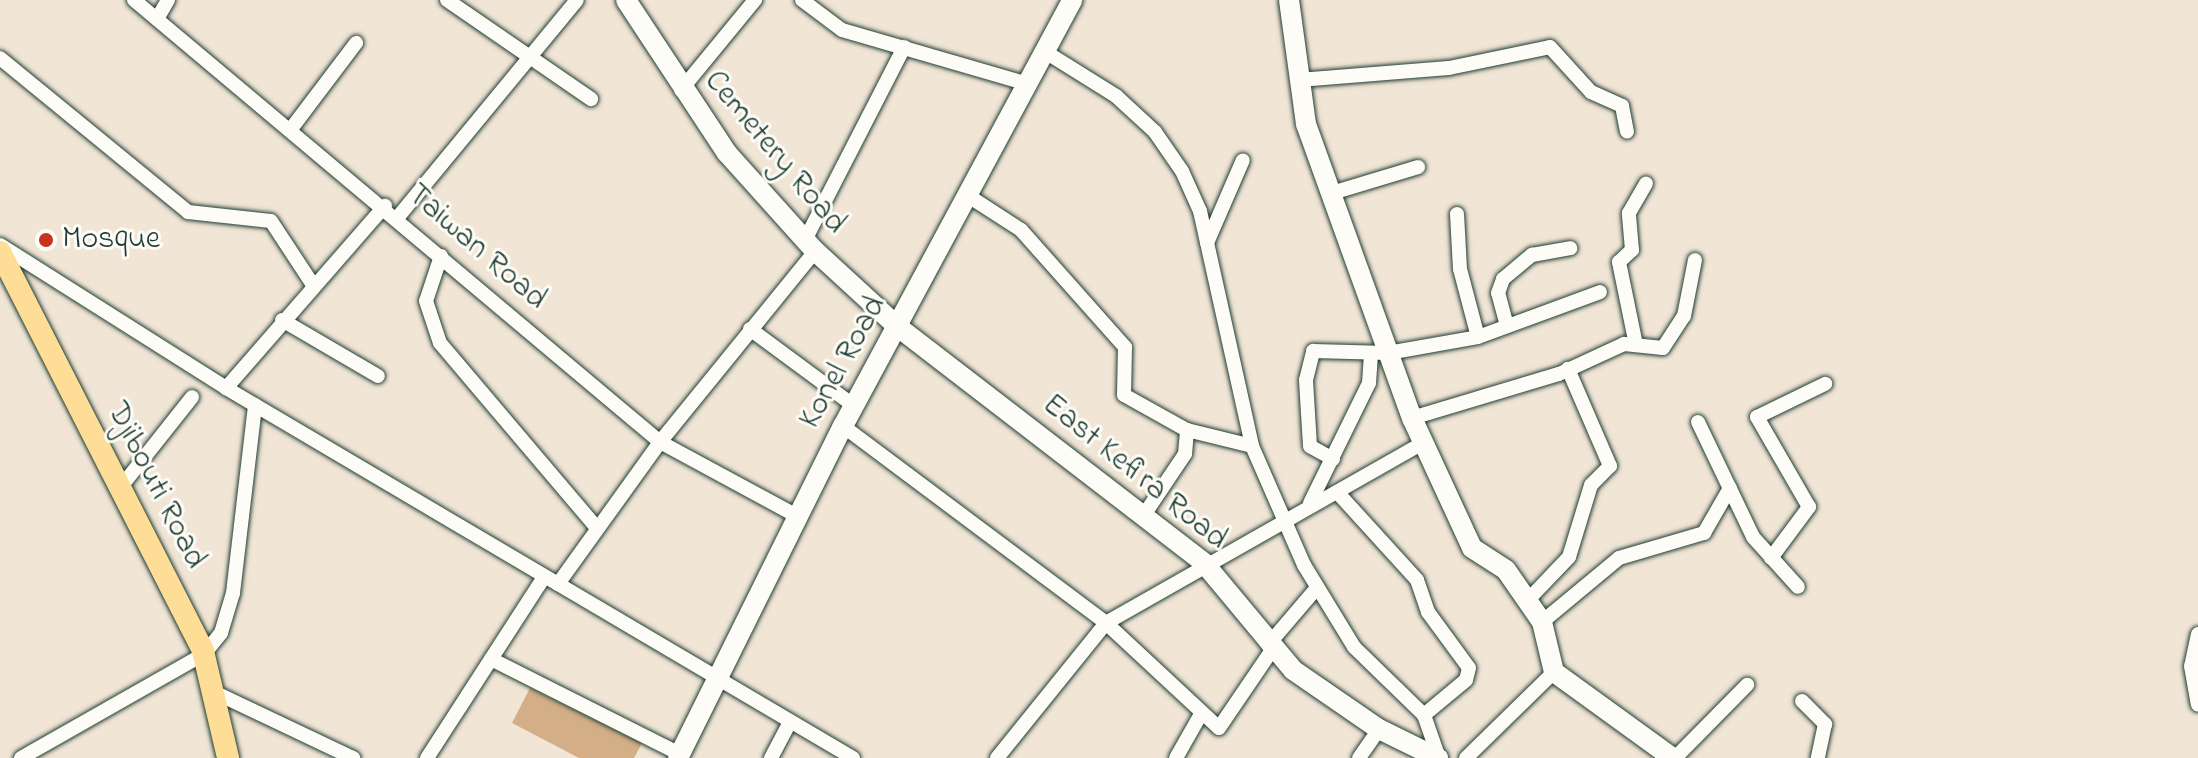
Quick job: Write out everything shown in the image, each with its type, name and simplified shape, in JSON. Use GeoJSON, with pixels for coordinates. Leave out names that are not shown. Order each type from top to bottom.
{"type":"FeatureCollection","features":[{"type":"Feature","properties":{"kind":"main road","name":"Cemetery Road"},"geometry":{"type":"LineString","coordinates":[[626,0],[681,90],[810,246],[898,327]]}},
{"type":"Feature","properties":{"kind":"main road","name":"Konel Road"},"geometry":{"type":"LineString","coordinates":[[679,756],[843,426],[970,197],[1025,83],[1072,0]]}},
{"type":"Feature","properties":{"kind":"main road"},"geometry":{"type":"LineString","coordinates":[[1289,0],[1306,124],[1332,193],[1379,353],[1472,548],[1506,570],[1542,622],[1554,672],[1674,758]]}},
{"type":"Feature","properties":{"kind":"main road","name":"Djibouti Road"},"geometry":{"type":"LineString","coordinates":[[3,262],[204,654],[216,693],[228,758]]}},
{"type":"Feature","properties":{"kind":"main road","name":"East Kefira Road"},"geometry":{"type":"LineString","coordinates":[[898,327],[1146,512],[1204,563],[1270,648],[1379,729],[1438,758]]}},
{"type":"Feature","properties":{"kind":"street","name":"Taiwan Road"},"geometry":{"type":"LineString","coordinates":[[134,0],[385,206],[660,442],[797,516]]}},
{"type":"Feature","properties":{"kind":"street"},"geometry":{"type":"LineString","coordinates":[[157,19],[168,0]]}},
{"type":"Feature","properties":{"kind":"street"},"geometry":{"type":"LineString","coordinates":[[447,0],[591,99]]}},
{"type":"Feature","properties":{"kind":"street"},"geometry":{"type":"LineString","coordinates":[[398,217],[577,0]]}},
{"type":"Feature","properties":{"kind":"street"},"geometry":{"type":"LineString","coordinates":[[681,90],[755,0]]}},
{"type":"Feature","properties":{"kind":"street"},"geometry":{"type":"LineString","coordinates":[[802,0],[842,30],[1025,83]]}},
{"type":"Feature","properties":{"kind":"street"},"geometry":{"type":"LineString","coordinates":[[291,129],[356,43]]}},
{"type":"Feature","properties":{"kind":"street"},"geometry":{"type":"LineString","coordinates":[[427,758],[491,659],[551,580],[597,528],[810,246],[904,47]]}},
{"type":"Feature","properties":{"kind":"street"},"geometry":{"type":"LineString","coordinates":[[1299,80],[1449,68],[1550,47],[1591,92],[1617,101],[1627,132]]}},
{"type":"Feature","properties":{"kind":"street"},"geometry":{"type":"LineString","coordinates":[[1044,51],[1116,96],[1155,132],[1200,211],[1205,247],[1252,446],[1283,518],[1315,590],[1378,677],[1424,715],[1438,758]]}},
{"type":"Feature","properties":{"kind":"street"},"geometry":{"type":"LineString","coordinates":[[3,65],[188,212],[271,221],[313,285]]}},
{"type":"Feature","properties":{"kind":"street"},"geometry":{"type":"LineString","coordinates":[[1205,247],[1243,160]]}},
{"type":"Feature","properties":{"kind":"street"},"geometry":{"type":"LineString","coordinates":[[1332,193],[1418,167]]}},
{"type":"Feature","properties":{"kind":"street"},"geometry":{"type":"LineString","coordinates":[[1636,345],[1619,262],[1632,250],[1628,216],[1646,183]]}},
{"type":"Feature","properties":{"kind":"street"},"geometry":{"type":"LineString","coordinates":[[970,197],[1021,230],[1125,347],[1124,395],[1187,430],[1252,446]]}},
{"type":"Feature","properties":{"kind":"street"},"geometry":{"type":"LineString","coordinates":[[226,388],[282,320],[385,206]]}},
{"type":"Feature","properties":{"kind":"street"},"geometry":{"type":"LineString","coordinates":[[1457,214],[1460,269],[1478,337]]}},
{"type":"Feature","properties":{"kind":"street"},"geometry":{"type":"LineString","coordinates":[[0,245],[226,388],[715,680],[853,758]]}},
{"type":"Feature","properties":{"kind":"street"},"geometry":{"type":"LineString","coordinates":[[1507,326],[1498,293],[1503,279],[1532,255],[1570,248]]}},
{"type":"Feature","properties":{"kind":"street"},"geometry":{"type":"LineString","coordinates":[[441,256],[426,301],[440,343],[597,528]]}},
{"type":"Feature","properties":{"kind":"street"},"geometry":{"type":"LineString","coordinates":[[1412,418],[1636,345],[1657,349],[1669,341],[1688,305],[1695,260]]}},
{"type":"Feature","properties":{"kind":"street"},"geometry":{"type":"LineString","coordinates":[[1333,459],[1310,446],[1311,354],[1379,353],[1478,337],[1600,292]]}},
{"type":"Feature","properties":{"kind":"street"},"geometry":{"type":"LineString","coordinates":[[282,320],[378,376]]}},
{"type":"Feature","properties":{"kind":"street"},"geometry":{"type":"LineString","coordinates":[[750,329],[854,406]]}},
{"type":"Feature","properties":{"kind":"street"},"geometry":{"type":"LineString","coordinates":[[1310,503],[1369,383],[1379,353]]}},
{"type":"Feature","properties":{"kind":"street"},"geometry":{"type":"LineString","coordinates":[[1527,601],[1569,557],[1591,485],[1610,466],[1568,369]]}},
{"type":"Feature","properties":{"kind":"street"},"geometry":{"type":"LineString","coordinates":[[1771,558],[1809,507],[1757,417],[1825,384]]}},
{"type":"Feature","properties":{"kind":"street"},"geometry":{"type":"LineString","coordinates":[[120,488],[192,397]]}},
{"type":"Feature","properties":{"kind":"street"},"geometry":{"type":"LineString","coordinates":[[21,758],[204,654],[226,622],[233,593],[255,405]]}},
{"type":"Feature","properties":{"kind":"street"},"geometry":{"type":"LineString","coordinates":[[1698,422],[1730,488],[1771,558],[1798,587]]}},
{"type":"Feature","properties":{"kind":"street"},"geometry":{"type":"LineString","coordinates":[[843,426],[1106,623],[1201,714],[1224,728],[1270,648],[1315,590]]}},
{"type":"Feature","properties":{"kind":"street"},"geometry":{"type":"LineString","coordinates":[[1146,512],[1185,454],[1187,430]]}},
{"type":"Feature","properties":{"kind":"street"},"geometry":{"type":"LineString","coordinates":[[997,758],[1106,623],[1283,518],[1337,492],[1424,442]]}},
{"type":"Feature","properties":{"kind":"street"},"geometry":{"type":"LineString","coordinates":[[1542,622],[1619,558],[1704,533],[1730,488]]}},
{"type":"Feature","properties":{"kind":"street"},"geometry":{"type":"LineString","coordinates":[[1337,492],[1417,580],[1428,612],[1469,668],[1466,680],[1424,715]]}},
{"type":"Feature","properties":{"kind":"street"},"geometry":{"type":"LineString","coordinates":[[2198,634],[2191,666],[2198,704]]}},
{"type":"Feature","properties":{"kind":"street"},"geometry":{"type":"LineString","coordinates":[[491,659],[679,756]]}},
{"type":"Feature","properties":{"kind":"street"},"geometry":{"type":"LineString","coordinates":[[1466,758],[1554,672]]}},
{"type":"Feature","properties":{"kind":"street"},"geometry":{"type":"LineString","coordinates":[[1674,758],[1747,685]]}},
{"type":"Feature","properties":{"kind":"street"},"geometry":{"type":"LineString","coordinates":[[216,693],[353,758]]}},
{"type":"Feature","properties":{"kind":"street"},"geometry":{"type":"LineString","coordinates":[[1802,701],[1825,724],[1818,758]]}},
{"type":"Feature","properties":{"kind":"street"},"geometry":{"type":"LineString","coordinates":[[1176,758],[1201,714]]}},
{"type":"Feature","properties":{"kind":"street"},"geometry":{"type":"LineString","coordinates":[[771,758],[790,722]]}},
{"type":"Feature","properties":{"kind":"street"},"geometry":{"type":"LineString","coordinates":[[1359,758],[1379,729]]}},
{"type":"Feature","properties":{"kind":"building"},"geometry":{"type":"Polygon","coordinates":[[[530,688],[642,743],[634,758],[579,758],[512,723],[530,688]]]}},
{"type":"Feature","properties":{"kind":"place","name":"Mosque"},"geometry":{"type":"Point","coordinates":[46,240]}}]}
